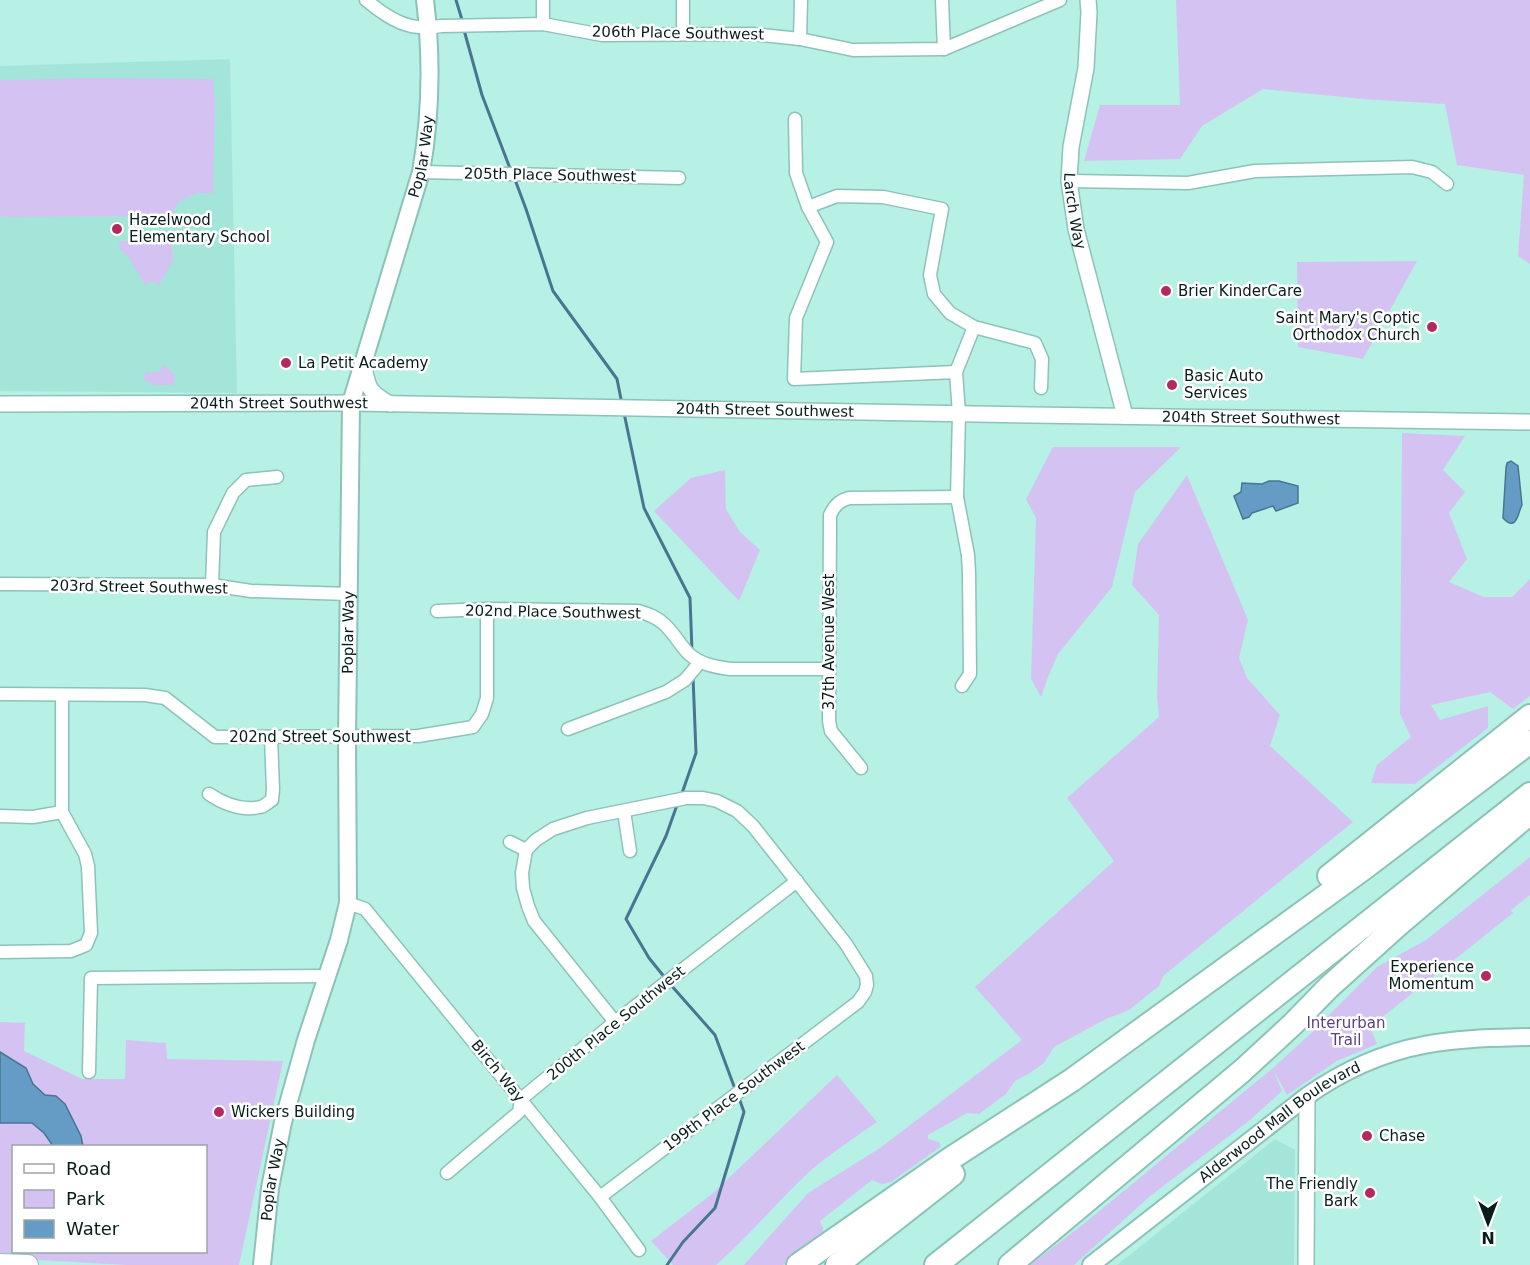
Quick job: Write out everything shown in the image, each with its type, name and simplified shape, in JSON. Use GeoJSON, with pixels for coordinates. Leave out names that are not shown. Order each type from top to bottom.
{"type":"FeatureCollection","features":[{"type":"Feature","properties":{"kind":"highway"},"geometry":{"type":"LineString","coordinates":[[837,1265],[1530,716]]}},
{"type":"Feature","properties":{"kind":"highway"},"geometry":{"type":"LineString","coordinates":[[798,1265],[950,1159],[1072,1080],[1367,866],[1530,742]]}},
{"type":"Feature","properties":{"kind":"highway"},"geometry":{"type":"LineString","coordinates":[[1010,1265],[1242,1071],[1293,1024],[1329,987],[1399,924],[1525,803],[1530,785]]}},
{"type":"Feature","properties":{"kind":"highway"},"geometry":{"type":"LineString","coordinates":[[936,1265],[1525,803]]}},
{"type":"Feature","properties":{"kind":"main road","name":"Poplar Way"},"geometry":{"type":"LineString","coordinates":[[262,1265],[270,1188],[283,1122],[306,1040],[339,940],[348,903],[351,403],[421,172],[429,107],[428,28],[424,0]]}},
{"type":"Feature","properties":{"kind":"main road","name":"Alderwood Mall Boulevard"},"geometry":{"type":"LineString","coordinates":[[1091,1265],[1333,1078],[1401,1050],[1425,1045],[1489,1038],[1530,1037]]}},
{"type":"Feature","properties":{"kind":"main road"},"geometry":{"type":"LineString","coordinates":[[0,1264],[28,1265]]}},
{"type":"Feature","properties":{"kind":"street","name":"206th Place Southwest"},"geometry":{"type":"LineString","coordinates":[[366,0],[380,12],[413,27],[543,24],[602,35],[753,34],[800,39],[853,50],[944,49],[1060,0]]}},
{"type":"Feature","properties":{"kind":"street"},"geometry":{"type":"LineString","coordinates":[[543,0],[543,24]]}},
{"type":"Feature","properties":{"kind":"street"},"geometry":{"type":"LineString","coordinates":[[683,0],[683,34]]}},
{"type":"Feature","properties":{"kind":"street"},"geometry":{"type":"LineString","coordinates":[[800,39],[801,0]]}},
{"type":"Feature","properties":{"kind":"street"},"geometry":{"type":"LineString","coordinates":[[942,0],[944,49]]}},
{"type":"Feature","properties":{"kind":"street","name":"Larch Way"},"geometry":{"type":"LineString","coordinates":[[1088,0],[1086,68],[1071,147],[1069,181],[1076,229],[1125,416]]}},
{"type":"Feature","properties":{"kind":"street"},"geometry":{"type":"LineString","coordinates":[[795,119],[796,173],[808,207],[827,242],[796,318],[794,379],[956,372]]}},
{"type":"Feature","properties":{"kind":"street"},"geometry":{"type":"LineString","coordinates":[[1069,181],[1188,183],[1256,171],[1412,167],[1432,172],[1447,184]]}},
{"type":"Feature","properties":{"kind":"street","name":"205th Place Southwest"},"geometry":{"type":"LineString","coordinates":[[421,172],[679,178]]}},
{"type":"Feature","properties":{"kind":"street"},"geometry":{"type":"LineString","coordinates":[[808,207],[837,196],[883,197],[942,209],[930,275],[934,294],[950,313],[974,327],[1035,343],[1042,359],[1041,388]]}},
{"type":"Feature","properties":{"kind":"street"},"geometry":{"type":"LineString","coordinates":[[962,686],[970,674],[969,573],[968,555],[957,497],[959,414],[956,372],[974,327]]}},
{"type":"Feature","properties":{"kind":"street"},"geometry":{"type":"LineString","coordinates":[[363,362],[370,389],[376,396],[390,404]]}},
{"type":"Feature","properties":{"kind":"street","name":"204th Street Southwest"},"geometry":{"type":"LineString","coordinates":[[0,404],[351,403],[1530,422]]}},
{"type":"Feature","properties":{"kind":"street"},"geometry":{"type":"LineString","coordinates":[[212,585],[214,532],[233,493],[246,480],[277,477]]}},
{"type":"Feature","properties":{"kind":"street","name":"37th Avenue West"},"geometry":{"type":"LineString","coordinates":[[861,768],[831,731],[830,515],[834,505],[849,498],[957,497]]}},
{"type":"Feature","properties":{"kind":"street","name":"203rd Street Southwest"},"geometry":{"type":"LineString","coordinates":[[0,584],[212,585],[251,591],[349,594]]}},
{"type":"Feature","properties":{"kind":"street","name":"202nd Street Southwest"},"geometry":{"type":"LineString","coordinates":[[0,694],[145,695],[165,699],[215,737],[418,736],[472,727],[482,714],[487,699],[487,609]]}},
{"type":"Feature","properties":{"kind":"street","name":"202nd Place Southwest"},"geometry":{"type":"LineString","coordinates":[[437,611],[487,609],[638,611],[653,616],[663,623],[689,654],[700,662]]}},
{"type":"Feature","properties":{"kind":"street"},"geometry":{"type":"LineString","coordinates":[[568,729],[666,692],[685,680],[700,662],[713,667],[730,669],[829,669]]}},
{"type":"Feature","properties":{"kind":"street"},"geometry":{"type":"LineString","coordinates":[[0,952],[71,951],[86,945],[90,933],[88,866],[85,854],[62,812],[62,695]]}},
{"type":"Feature","properties":{"kind":"street"},"geometry":{"type":"LineString","coordinates":[[209,794],[231,806],[239,807],[262,807],[272,800],[271,737]]}},
{"type":"Feature","properties":{"kind":"street"},"geometry":{"type":"LineString","coordinates":[[615,1022],[534,921],[523,888],[522,873],[526,850],[536,840],[553,829],[587,818],[655,803],[703,798],[717,801],[737,811],[753,826],[797,881]]}},
{"type":"Feature","properties":{"kind":"street"},"geometry":{"type":"LineString","coordinates":[[624,811],[630,851]]}},
{"type":"Feature","properties":{"kind":"street"},"geometry":{"type":"LineString","coordinates":[[0,816],[33,817],[62,812]]}},
{"type":"Feature","properties":{"kind":"street"},"geometry":{"type":"LineString","coordinates":[[510,842],[526,850]]}},
{"type":"Feature","properties":{"kind":"street","name":"199th Place Southwest"},"geometry":{"type":"LineString","coordinates":[[600,1197],[858,1002],[866,992],[867,976],[846,944],[797,881]]}},
{"type":"Feature","properties":{"kind":"street","name":"200th Place Southwest"},"geometry":{"type":"LineString","coordinates":[[447,1173],[519,1112],[521,1099],[615,1022],[797,881]]}},
{"type":"Feature","properties":{"kind":"street","name":"Birch Way"},"geometry":{"type":"LineString","coordinates":[[348,903],[365,909],[600,1197],[639,1250]]}},
{"type":"Feature","properties":{"kind":"street"},"geometry":{"type":"LineString","coordinates":[[89,1072],[91,978],[328,976]]}},
{"type":"Feature","properties":{"kind":"street"},"geometry":{"type":"LineString","coordinates":[[1306,1265],[1307,1096]]}},
{"type":"Feature","properties":{"kind":"shaded area","name":"Hazelwood Elementary School"},"geometry":{"type":"Polygon","coordinates":[[[230,59],[237,393],[0,391],[0,66],[230,59]]]}},
{"type":"Feature","properties":{"kind":"shaded area"},"geometry":{"type":"Polygon","coordinates":[[[1275,1139],[1295,1150],[1294,1265],[1117,1265],[1275,1139]]]}},
{"type":"Feature","properties":{"kind":"green space"},"geometry":{"type":"Polygon","coordinates":[[[1176,0],[1530,0],[1530,264],[1518,256],[1524,175],[1457,165],[1445,104],[1263,89],[1202,126],[1180,159],[1084,161],[1100,105],[1180,105],[1176,0]]]}},
{"type":"Feature","properties":{"kind":"green space"},"geometry":{"type":"Polygon","coordinates":[[[213,79],[215,102],[213,193],[197,193],[179,201],[171,216],[0,216],[0,80],[213,79]]]}},
{"type":"Feature","properties":{"kind":"green space"},"geometry":{"type":"Polygon","coordinates":[[[119,241],[172,241],[173,260],[159,285],[152,281],[145,285],[128,256],[120,250],[119,241]]]}},
{"type":"Feature","properties":{"kind":"green space"},"geometry":{"type":"Polygon","coordinates":[[[1417,261],[1363,359],[1298,347],[1297,262],[1417,261]]]}},
{"type":"Feature","properties":{"kind":"green space"},"geometry":{"type":"Polygon","coordinates":[[[164,365],[175,375],[173,385],[154,385],[144,379],[145,372],[158,372],[164,365]]]}},
{"type":"Feature","properties":{"kind":"green space"},"geometry":{"type":"Polygon","coordinates":[[[1402,433],[1465,436],[1443,470],[1465,492],[1449,513],[1467,559],[1449,582],[1484,597],[1512,597],[1530,579],[1530,696],[1513,709],[1490,692],[1431,705],[1440,720],[1488,706],[1488,728],[1415,784],[1371,783],[1377,765],[1411,737],[1400,714],[1402,433]]]}},
{"type":"Feature","properties":{"kind":"green space"},"geometry":{"type":"Polygon","coordinates":[[[1053,447],[1181,447],[1135,492],[1112,587],[1058,654],[1041,697],[1031,679],[1036,518],[1026,499],[1053,447]]]}},
{"type":"Feature","properties":{"kind":"green space"},"geometry":{"type":"Polygon","coordinates":[[[725,470],[726,509],[740,532],[760,550],[739,601],[654,511],[691,478],[725,470]]]}},
{"type":"Feature","properties":{"kind":"green space"},"geometry":{"type":"Polygon","coordinates":[[[1187,475],[1248,620],[1239,658],[1247,678],[1280,715],[1270,746],[1353,822],[1163,976],[1159,986],[1129,1010],[1106,1019],[1054,1047],[1044,1063],[1015,1081],[1006,1094],[979,1114],[967,1113],[928,1135],[928,1139],[939,1142],[941,1146],[891,1182],[882,1184],[872,1180],[820,1221],[823,1235],[783,1265],[744,1265],[808,1193],[880,1148],[1022,1040],[975,987],[1114,861],[1067,798],[1159,717],[1157,697],[1159,615],[1132,585],[1138,544],[1187,475]]]}},
{"type":"Feature","properties":{"kind":"green space","name":"Interurban Trail"},"geometry":{"type":"Polygon","coordinates":[[[1530,857],[1530,895],[1511,910],[1513,913],[1370,1027],[1377,1044],[1337,1061],[1287,1095],[1273,1069],[1282,1091],[1250,1120],[1149,1197],[1074,1265],[1030,1265],[1086,1222],[1273,1068],[1377,967],[1426,940],[1530,857]]]}},
{"type":"Feature","properties":{"kind":"green space"},"geometry":{"type":"Polygon","coordinates":[[[0,1022],[25,1023],[24,1051],[82,1079],[125,1079],[126,1040],[166,1043],[167,1059],[283,1061],[239,1265],[127,1265],[0,1258],[0,1022]]]}},
{"type":"Feature","properties":{"kind":"green space"},"geometry":{"type":"Polygon","coordinates":[[[837,1075],[877,1122],[809,1172],[716,1265],[673,1265],[651,1241],[712,1194],[837,1075]]]}},
{"type":"Feature","properties":{"kind":"water"},"geometry":{"type":"Polygon","coordinates":[[[1511,461],[1518,466],[1522,505],[1516,520],[1511,523],[1503,518],[1506,468],[1507,463],[1511,461]]]}},
{"type":"Feature","properties":{"kind":"water"},"geometry":{"type":"Polygon","coordinates":[[[1269,481],[1298,486],[1298,503],[1276,511],[1273,506],[1252,513],[1243,519],[1234,496],[1241,492],[1242,483],[1262,484],[1269,481]]]}},
{"type":"Feature","properties":{"kind":"water"},"geometry":{"type":"Polygon","coordinates":[[[0,1052],[26,1068],[33,1084],[45,1095],[56,1096],[65,1104],[81,1136],[83,1145],[52,1145],[44,1133],[32,1123],[0,1123],[0,1052]]]}},
{"type":"Feature","properties":{"kind":"waterway"},"geometry":{"type":"LineString","coordinates":[[456,0],[463,23]]}},
{"type":"Feature","properties":{"kind":"waterway"},"geometry":{"type":"LineString","coordinates":[[464,30],[482,95],[511,171]]}},
{"type":"Feature","properties":{"kind":"waterway"},"geometry":{"type":"LineString","coordinates":[[514,177],[553,291],[617,379],[622,404]]}},
{"type":"Feature","properties":{"kind":"waterway"},"geometry":{"type":"LineString","coordinates":[[624,413],[644,508],[690,598],[692,651]]}},
{"type":"Feature","properties":{"kind":"waterway"},"geometry":{"type":"LineString","coordinates":[[681,796],[696,753],[693,676]]}},
{"type":"Feature","properties":{"kind":"waterway"},"geometry":{"type":"LineString","coordinates":[[666,979],[649,958],[626,919],[666,836],[677,805]]}},
{"type":"Feature","properties":{"kind":"waterway"},"geometry":{"type":"LineString","coordinates":[[670,984],[715,1035],[735,1089]]}},
{"type":"Feature","properties":{"kind":"waterway"},"geometry":{"type":"LineString","coordinates":[[667,1265],[683,1242],[715,1208],[744,1112],[739,1098]]}},
{"type":"Feature","properties":{"kind":"place","name":"Hazelwood Elementary School"},"geometry":{"type":"Point","coordinates":[117,229]}},
{"type":"Feature","properties":{"kind":"place","name":"Brier KinderCare"},"geometry":{"type":"Point","coordinates":[1166,291]}},
{"type":"Feature","properties":{"kind":"place","name":"Saint Mary's Coptic Orthodox Church"},"geometry":{"type":"Point","coordinates":[1432,327]}},
{"type":"Feature","properties":{"kind":"place","name":"La Petit Academy"},"geometry":{"type":"Point","coordinates":[286,363]}},
{"type":"Feature","properties":{"kind":"place","name":"Basic Auto Services"},"geometry":{"type":"Point","coordinates":[1172,385]}},
{"type":"Feature","properties":{"kind":"place","name":"Experience Momentum"},"geometry":{"type":"Point","coordinates":[1486,976]}},
{"type":"Feature","properties":{"kind":"place","name":"Wickers Building"},"geometry":{"type":"Point","coordinates":[219,1112]}},
{"type":"Feature","properties":{"kind":"place","name":"Chase"},"geometry":{"type":"Point","coordinates":[1367,1136]}},
{"type":"Feature","properties":{"kind":"place","name":"The Friendly Bark"},"geometry":{"type":"Point","coordinates":[1370,1193]}}]}
